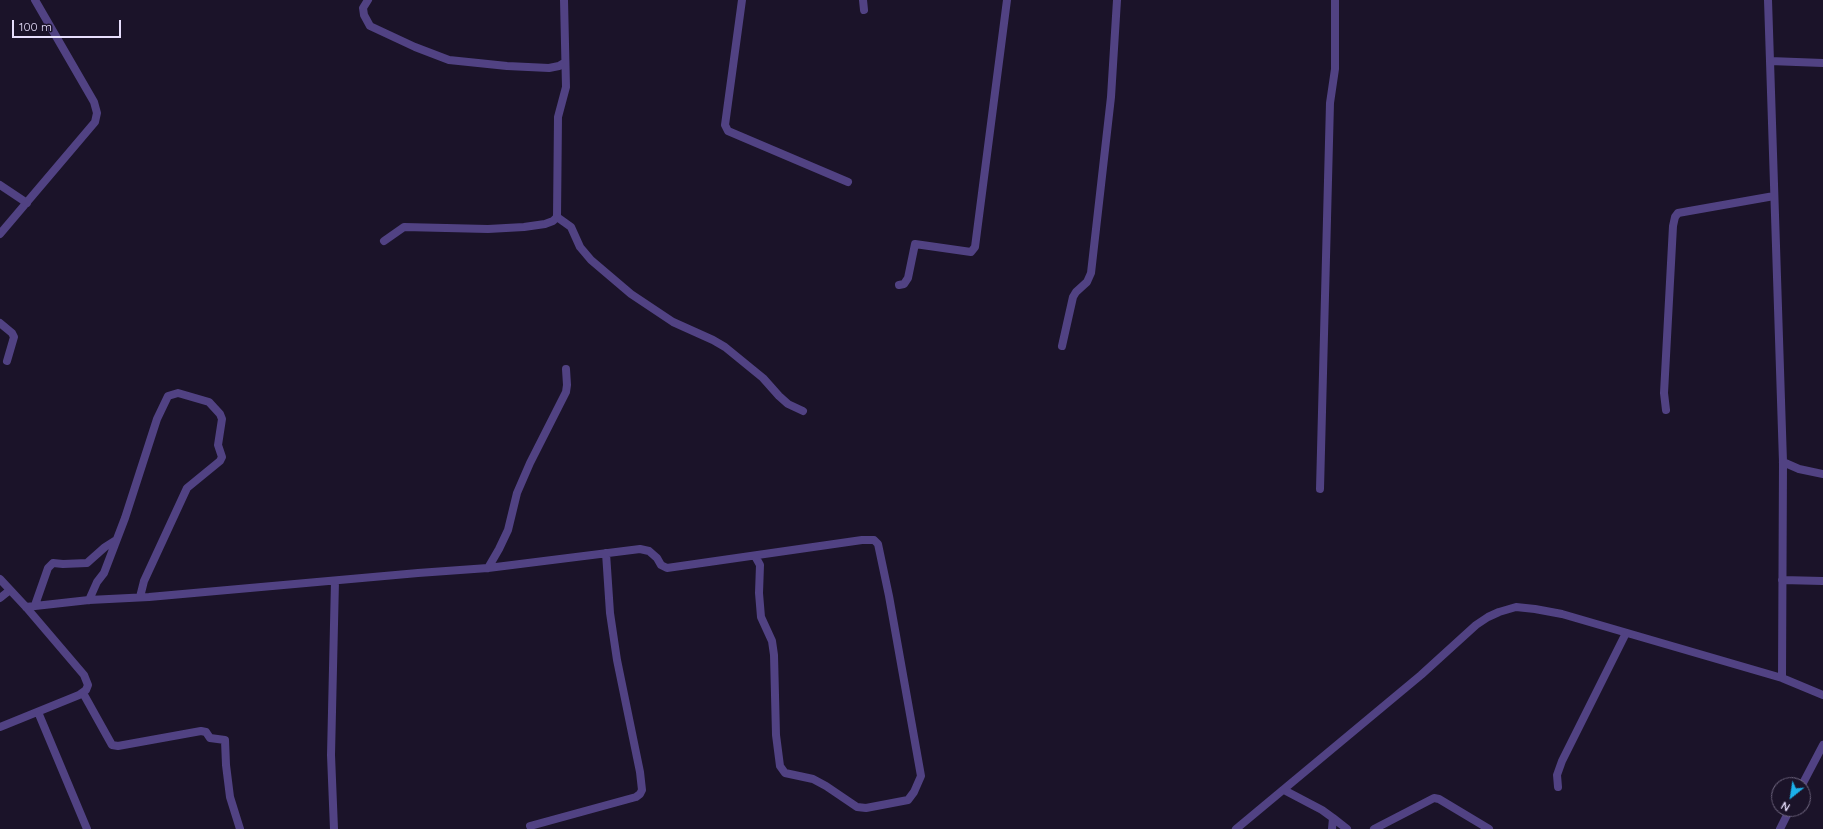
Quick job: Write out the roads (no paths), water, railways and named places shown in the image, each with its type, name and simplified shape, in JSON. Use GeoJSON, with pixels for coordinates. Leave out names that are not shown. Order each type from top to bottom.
{"type":"FeatureCollection","features":[{"type":"Feature","properties":{"kind":"street"},"geometry":{"type":"LineString","coordinates":[[0,234],[95,122],[97,113],[94,102],[35,0]]}},
{"type":"Feature","properties":{"kind":"street"},"geometry":{"type":"LineString","coordinates":[[368,0],[363,8],[364,15],[370,26],[415,47],[449,60],[506,66],[549,68],[559,66],[564,63]]}},
{"type":"Feature","properties":{"kind":"street"},"geometry":{"type":"LineString","coordinates":[[384,241],[404,227],[488,229],[524,227],[553,222],[557,218],[558,117],[566,87],[564,63],[564,0]]}},
{"type":"Feature","properties":{"kind":"street"},"geometry":{"type":"LineString","coordinates":[[742,0],[725,125],[728,131],[848,182]]}},
{"type":"Feature","properties":{"kind":"street"},"geometry":{"type":"LineString","coordinates":[[863,0],[864,10]]}},
{"type":"Feature","properties":{"kind":"street"},"geometry":{"type":"LineString","coordinates":[[899,284],[904,284],[908,278],[915,244],[971,252],[975,248],[1007,0]]}},
{"type":"Feature","properties":{"kind":"street"},"geometry":{"type":"LineString","coordinates":[[1062,346],[1073,297],[1076,292],[1087,282],[1091,273],[1111,97],[1117,0]]}},
{"type":"Feature","properties":{"kind":"street"},"geometry":{"type":"LineString","coordinates":[[1320,489],[1330,103],[1335,69],[1335,0]]}},
{"type":"Feature","properties":{"kind":"street"},"geometry":{"type":"LineString","coordinates":[[1768,0],[1783,462],[1782,678]]}},
{"type":"Feature","properties":{"kind":"street"},"geometry":{"type":"LineString","coordinates":[[1770,61],[1823,63]]}},
{"type":"Feature","properties":{"kind":"street"},"geometry":{"type":"LineString","coordinates":[[0,186],[27,203]]}},
{"type":"Feature","properties":{"kind":"street"},"geometry":{"type":"LineString","coordinates":[[1666,410],[1664,393],[1673,226],[1675,217],[1678,213],[1712,206],[1754,201],[1774,196]]}},
{"type":"Feature","properties":{"kind":"street"},"geometry":{"type":"LineString","coordinates":[[557,218],[571,227],[584,253],[631,294],[672,322],[713,340],[725,347],[763,378],[788,404],[803,411]]}},
{"type":"Feature","properties":{"kind":"street"},"geometry":{"type":"LineString","coordinates":[[0,323],[12,333],[14,337],[7,361]]}},
{"type":"Feature","properties":{"kind":"street"},"geometry":{"type":"LineString","coordinates":[[488,568],[499,550],[508,530],[517,493],[530,463],[566,392],[566,369]]}},
{"type":"Feature","properties":{"kind":"street"},"geometry":{"type":"LineString","coordinates":[[89,600],[93,589],[104,573],[157,419],[168,396],[178,393],[209,402],[220,414],[222,419],[218,445],[222,457],[220,461],[187,488],[144,581],[140,597]]}},
{"type":"Feature","properties":{"kind":"street"},"geometry":{"type":"LineString","coordinates":[[1783,462],[1799,469],[1823,474]]}},
{"type":"Feature","properties":{"kind":"street"},"geometry":{"type":"LineString","coordinates":[[31,606],[48,568],[53,562],[63,564],[87,563],[105,547],[116,540]]}},
{"type":"Feature","properties":{"kind":"street"},"geometry":{"type":"LineString","coordinates":[[31,606],[488,568],[645,549],[654,554],[660,565],[667,568],[862,540],[874,540],[877,542],[889,596],[921,776],[914,792],[908,800],[866,808],[857,807],[813,779],[785,773],[780,766],[776,735],[774,656],[772,641],[761,617],[759,593],[760,564],[755,556]]}},
{"type":"Feature","properties":{"kind":"street"},"geometry":{"type":"LineString","coordinates":[[530,826],[636,797],[642,790],[640,772],[610,613],[606,554]]}},
{"type":"Feature","properties":{"kind":"street"},"geometry":{"type":"LineString","coordinates":[[0,579],[10,590],[31,606],[84,675],[88,685],[83,693],[0,727]]}},
{"type":"Feature","properties":{"kind":"street"},"geometry":{"type":"LineString","coordinates":[[1782,580],[1823,581]]}},
{"type":"Feature","properties":{"kind":"street"},"geometry":{"type":"LineString","coordinates":[[334,829],[331,755],[335,581]]}},
{"type":"Feature","properties":{"kind":"street"},"geometry":{"type":"LineString","coordinates":[[0,598],[10,590]]}},
{"type":"Feature","properties":{"kind":"street"},"geometry":{"type":"LineString","coordinates":[[1236,829],[1421,675],[1476,625],[1499,612],[1516,607],[1562,614],[1782,678],[1823,696]]}},
{"type":"Feature","properties":{"kind":"street"},"geometry":{"type":"LineString","coordinates":[[1558,787],[1557,775],[1560,766],[1626,633]]}},
{"type":"Feature","properties":{"kind":"street"},"geometry":{"type":"LineString","coordinates":[[83,693],[112,745],[118,746],[201,731],[206,732],[210,738],[225,740],[226,765],[230,796],[240,829]]}},
{"type":"Feature","properties":{"kind":"street"},"geometry":{"type":"LineString","coordinates":[[38,712],[87,829]]}},
{"type":"Feature","properties":{"kind":"street"},"geometry":{"type":"LineString","coordinates":[[1806,777],[1823,745]]}},
{"type":"Feature","properties":{"kind":"street"},"geometry":{"type":"LineString","coordinates":[[1284,790],[1322,810],[1347,829]]}},
{"type":"Feature","properties":{"kind":"street"},"geometry":{"type":"LineString","coordinates":[[1374,829],[1434,798],[1439,799],[1489,829]]}},
{"type":"Feature","properties":{"kind":"street"},"geometry":{"type":"LineString","coordinates":[[1780,829],[1786,817]]}},
{"type":"Feature","properties":{"kind":"street"},"geometry":{"type":"LineString","coordinates":[[1332,829],[1333,818]]}}]}
